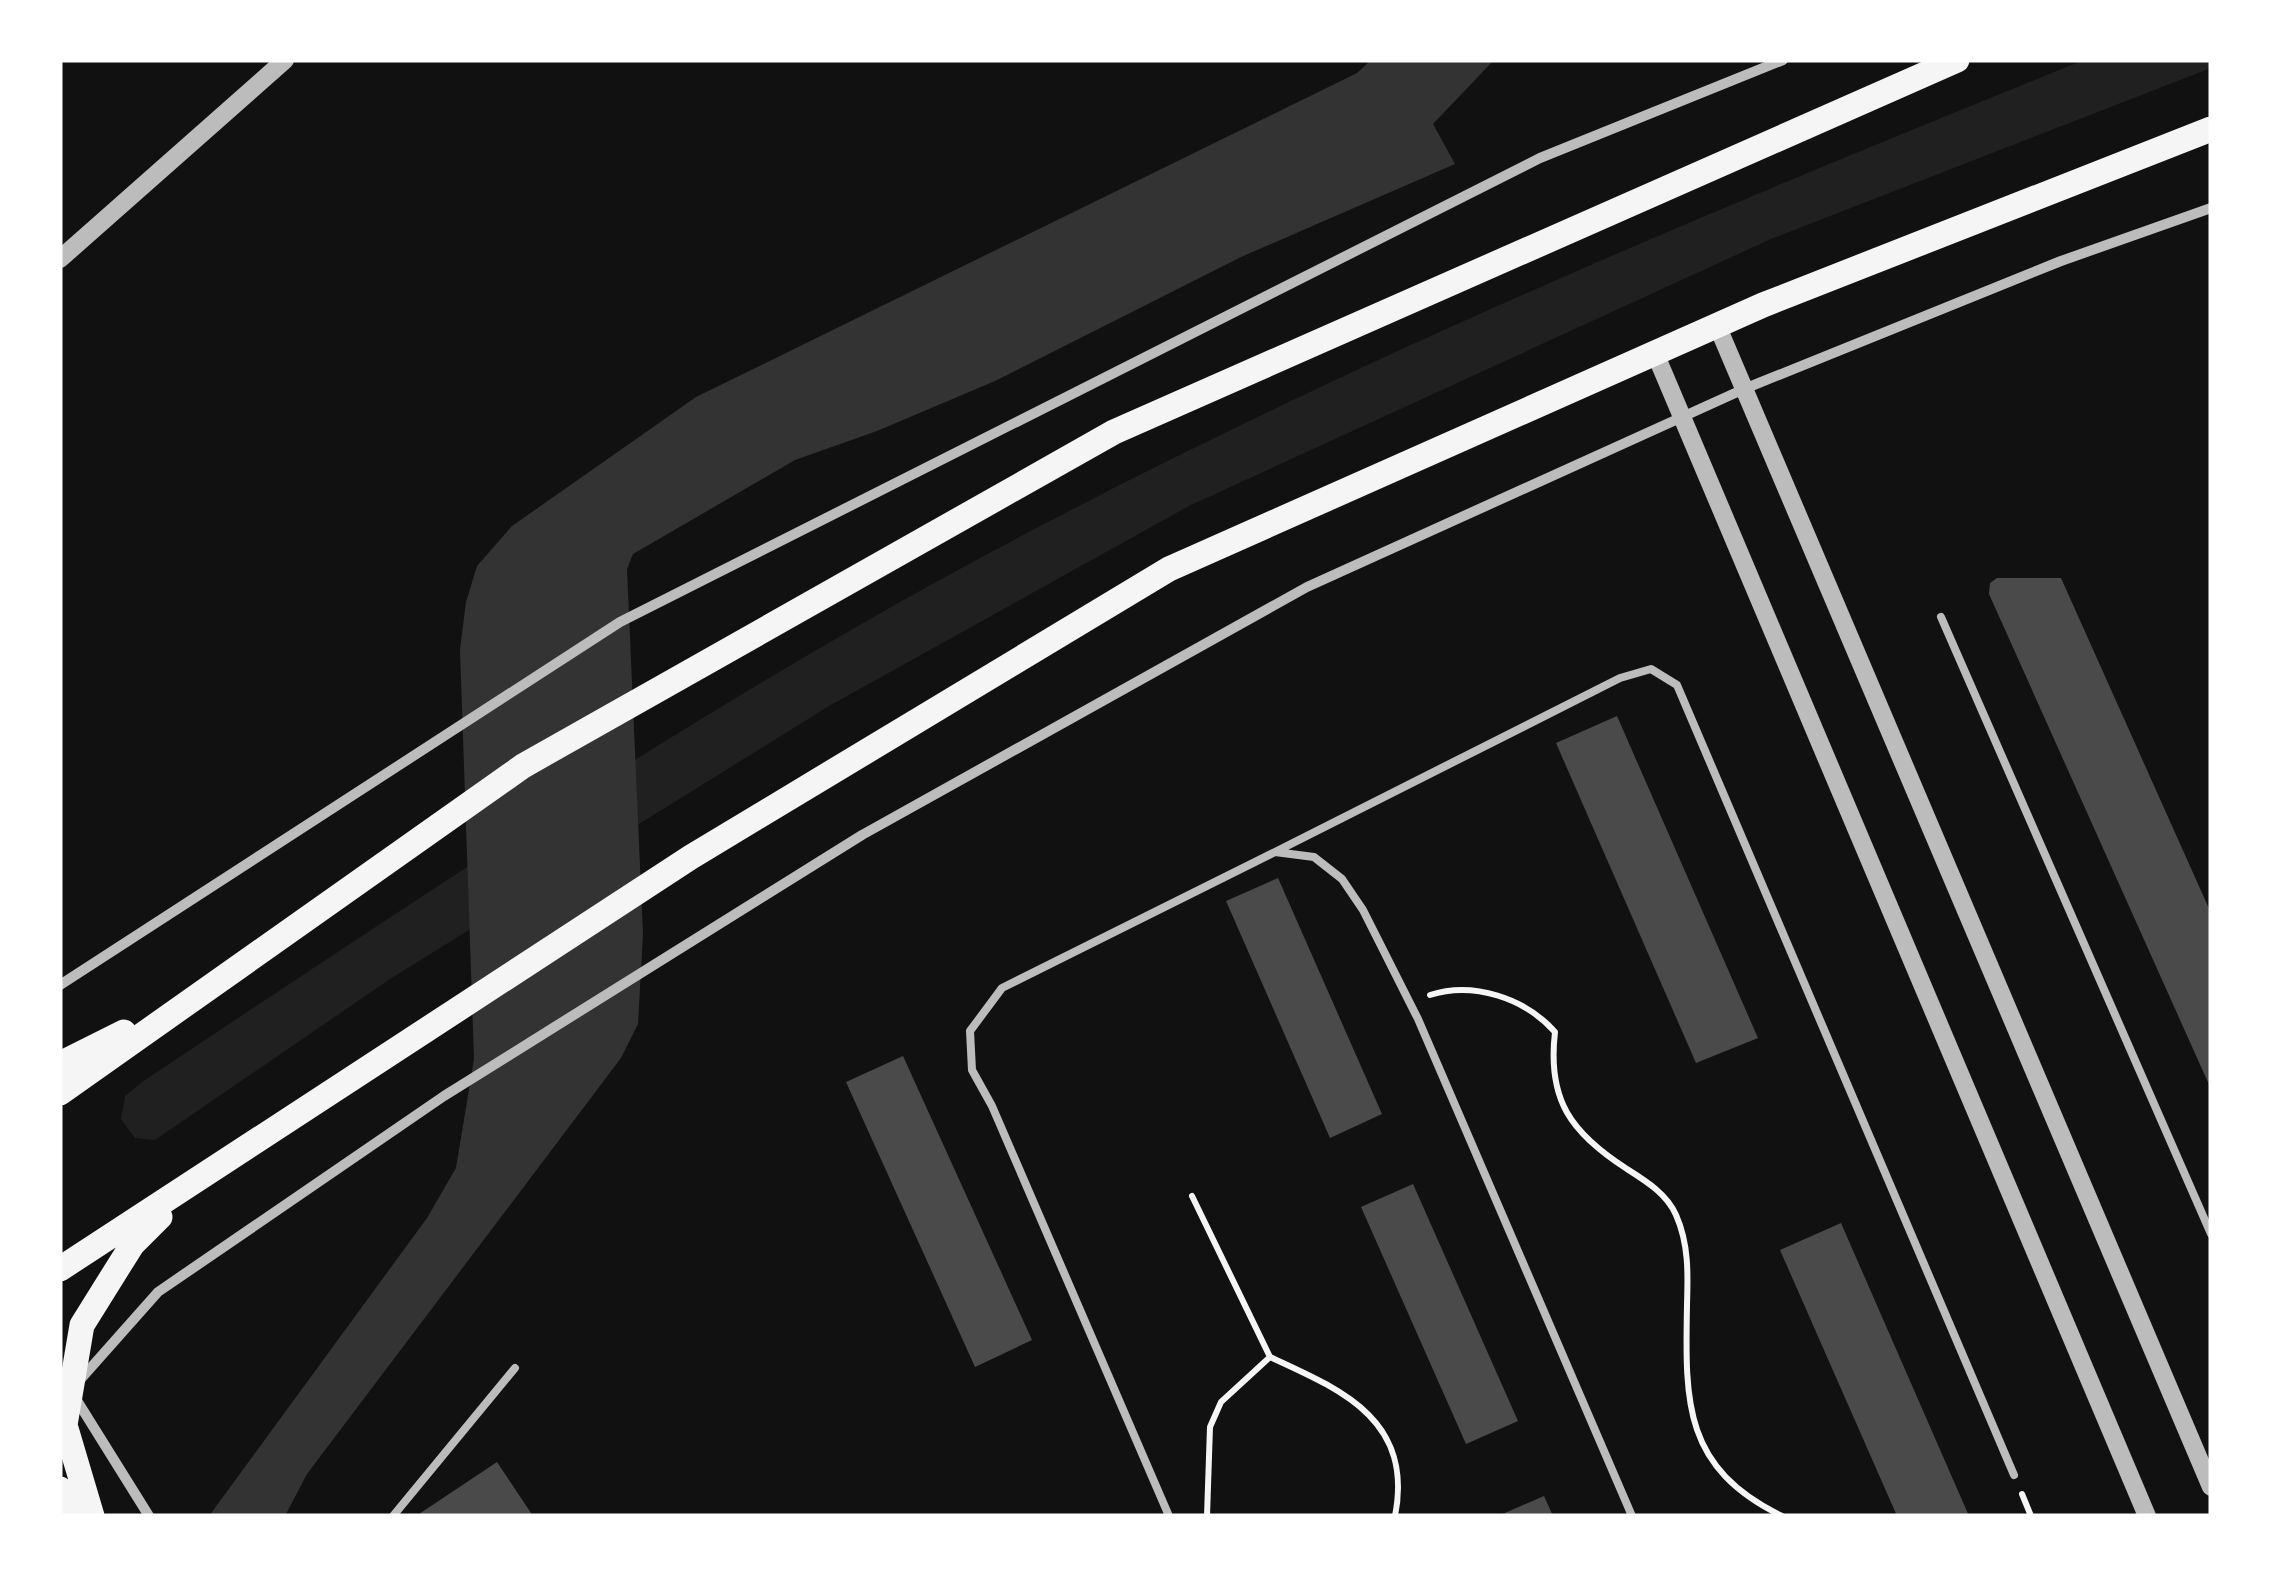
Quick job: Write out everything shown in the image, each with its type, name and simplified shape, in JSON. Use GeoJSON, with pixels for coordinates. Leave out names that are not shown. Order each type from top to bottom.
{"type":"FeatureCollection","features":[{"type":"Feature","properties":{"kind":"main road"},"geometry":{"type":"LineString","coordinates":[[60,1093],[523,766],[1114,432],[1958,60]]}},
{"type":"Feature","properties":{"kind":"main road"},"geometry":{"type":"LineString","coordinates":[[60,1268],[691,857],[1169,569],[1717,325],[2211,129]]}},
{"type":"Feature","properties":{"kind":"main road"},"geometry":{"type":"LineString","coordinates":[[60,1064],[196,997]]}},
{"type":"Feature","properties":{"kind":"main road"},"geometry":{"type":"LineString","coordinates":[[92,1516],[65,1426],[82,1325],[132,1245],[202,1176]]}},
{"type":"Feature","properties":{"kind":"main road"},"geometry":{"type":"LineString","coordinates":[[60,1489],[77,1516]]}},
{"type":"Feature","properties":{"kind":"street"},"geometry":{"type":"LineString","coordinates":[[60,259],[285,60]]}},
{"type":"Feature","properties":{"kind":"street"},"geometry":{"type":"LineString","coordinates":[[60,985],[620,622],[1540,158],[1783,60]]}},
{"type":"Feature","properties":{"kind":"street"},"geometry":{"type":"LineString","coordinates":[[149,1516],[71,1390],[158,1292],[444,1096],[862,835],[1307,587],[1744,389],[2062,262],[2211,208]]}},
{"type":"Feature","properties":{"kind":"street"},"geometry":{"type":"LineString","coordinates":[[1717,325],[2211,1487]]}},
{"type":"Feature","properties":{"kind":"street"},"geometry":{"type":"LineString","coordinates":[[1655,353],[2147,1516]]}},
{"type":"Feature","properties":{"kind":"lane"},"geometry":{"type":"LineString","coordinates":[[1941,617],[2211,1234]]}},
{"type":"Feature","properties":{"kind":"lane"},"geometry":{"type":"LineString","coordinates":[[1168,1516],[992,1106],[972,1070],[970,1031],[1002,988],[1620,678],[1651,669],[1677,685],[2014,1474]]}},
{"type":"Feature","properties":{"kind":"lane"},"geometry":{"type":"LineString","coordinates":[[1275,852],[1314,856],[1342,880],[1363,910],[1410,1002],[1632,1516]]}},
{"type":"Feature","properties":{"kind":"lane"},"geometry":{"type":"LineString","coordinates":[[392,1516],[515,1368]]}},
{"type":"Feature","properties":{"kind":"path"},"geometry":{"type":"LineString","coordinates":[[1410,1002],[1450,988],[1497,994],[1541,1016],[1556,1032],[1552,1062],[1560,1102],[1574,1127],[1654,1186],[1676,1214],[1688,1262],[1689,1402],[1698,1435],[1717,1470],[1734,1489],[1782,1516]]}},
{"type":"Feature","properties":{"kind":"path"},"geometry":{"type":"LineString","coordinates":[[1192,1196],[1270,1357],[1327,1381],[1352,1398],[1378,1425],[1396,1458],[1400,1493],[1395,1516]]}},
{"type":"Feature","properties":{"kind":"path"},"geometry":{"type":"LineString","coordinates":[[1207,1516],[1210,1427],[1221,1402],[1270,1357]]}},
{"type":"Feature","properties":{"kind":"shaded area"},"geometry":{"type":"Polygon","coordinates":[[[1371,60],[1494,60],[1433,124],[1455,164],[1241,257],[995,381],[877,431],[795,460],[633,554],[627,569],[643,934],[638,1024],[621,1058],[307,1474],[285,1516],[209,1516],[427,1218],[456,1168],[474,1059],[460,649],[466,602],[477,566],[512,526],[696,397],[1357,73],[1371,60]]]}},
{"type":"Feature","properties":{"kind":"shaded area"},"geometry":{"type":"Polygon","coordinates":[[[2084,60],[2211,60],[2211,68],[1771,239],[1189,506],[829,706],[390,979],[155,1140],[135,1138],[121,1119],[125,1096],[142,1082],[439,885],[741,695],[947,576],[1085,503],[1366,366],[1651,239],[2084,60]]]}},
{"type":"Feature","properties":{"kind":"building"},"geometry":{"type":"Polygon","coordinates":[[[1997,578],[2061,578],[2211,913],[2211,1089],[1989,594],[1990,583],[1997,578]]]}},
{"type":"Feature","properties":{"kind":"building"},"geometry":{"type":"Polygon","coordinates":[[[1617,716],[1758,1038],[1696,1063],[1556,743],[1617,716]]]}},
{"type":"Feature","properties":{"kind":"building"},"geometry":{"type":"Polygon","coordinates":[[[1278,878],[1382,1114],[1330,1138],[1226,901],[1278,878]]]}},
{"type":"Feature","properties":{"kind":"building"},"geometry":{"type":"Polygon","coordinates":[[[903,1056],[1032,1340],[975,1367],[846,1082],[903,1056]]]}},
{"type":"Feature","properties":{"kind":"building"},"geometry":{"type":"Polygon","coordinates":[[[1413,1184],[1518,1421],[1466,1444],[1361,1207],[1413,1184]]]}},
{"type":"Feature","properties":{"kind":"building"},"geometry":{"type":"Polygon","coordinates":[[[1841,1223],[1969,1516],[1897,1516],[1780,1250],[1841,1223]]]}},
{"type":"Feature","properties":{"kind":"building"},"geometry":{"type":"Polygon","coordinates":[[[497,1462],[533,1516],[416,1516],[497,1462]]]}},
{"type":"Feature","properties":{"kind":"building"},"geometry":{"type":"Polygon","coordinates":[[[1544,1496],[1553,1516],[1498,1516],[1544,1496]]]}}]}
